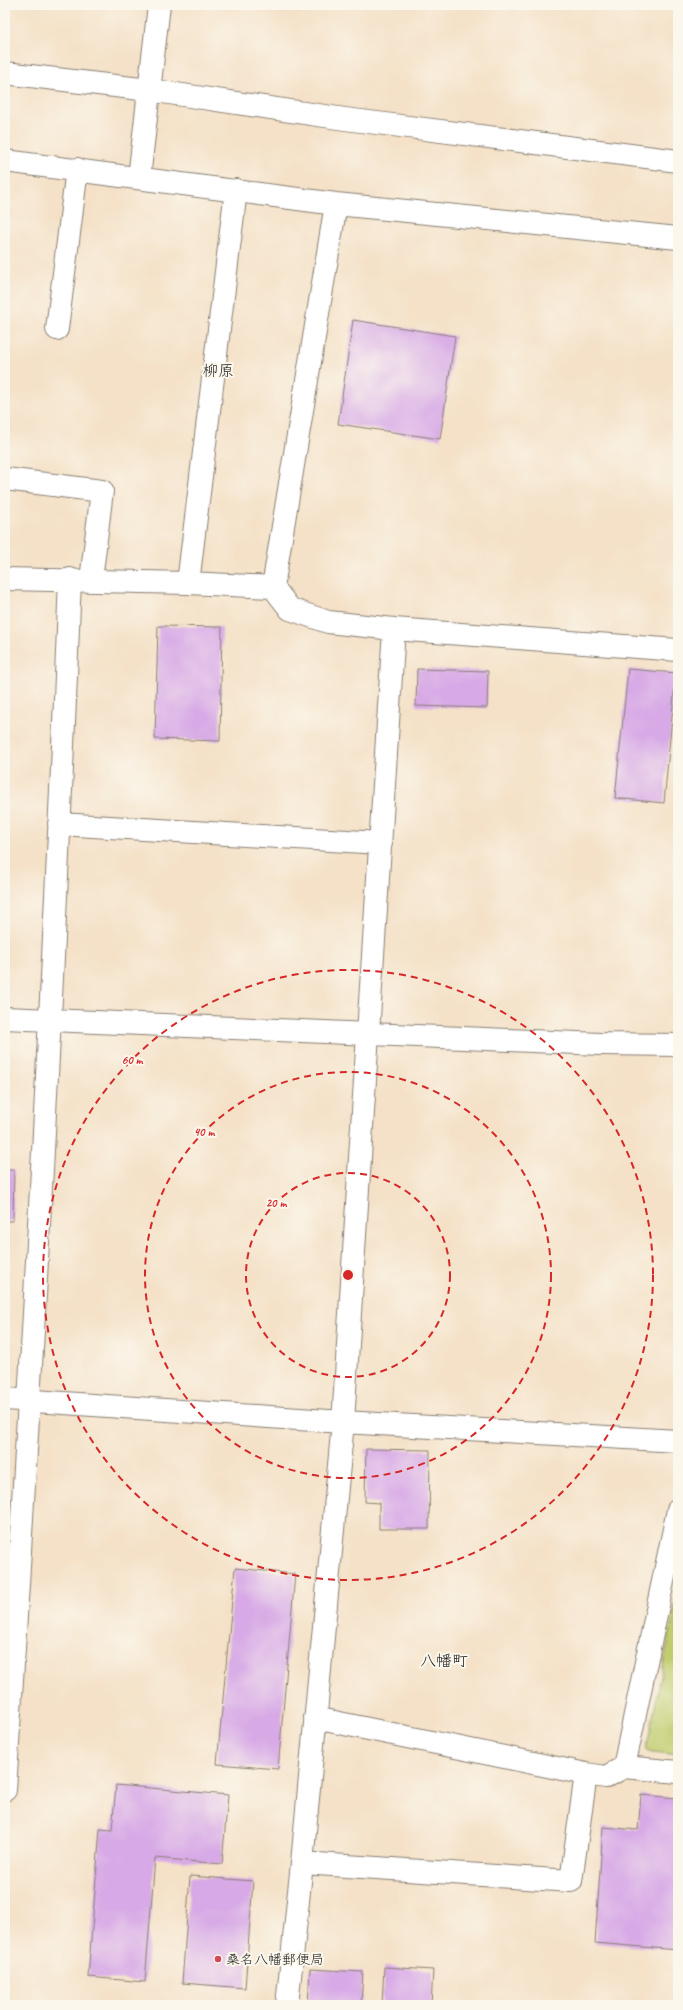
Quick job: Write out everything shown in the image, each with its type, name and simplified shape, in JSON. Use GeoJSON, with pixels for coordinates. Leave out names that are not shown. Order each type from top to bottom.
{"type":"FeatureCollection","features":[{"type":"Feature","properties":{"kind":"street"},"geometry":{"type":"LineString","coordinates":[[139,178],[158,5]]}},
{"type":"Feature","properties":{"kind":"street"},"geometry":{"type":"LineString","coordinates":[[5,72],[149,90],[345,119],[678,161]]}},
{"type":"Feature","properties":{"kind":"street"},"geometry":{"type":"LineString","coordinates":[[5,161],[77,169],[336,204],[678,238]]}},
{"type":"Feature","properties":{"kind":"street"},"geometry":{"type":"LineString","coordinates":[[57,329],[77,169]]}},
{"type":"Feature","properties":{"kind":"street"},"geometry":{"type":"LineString","coordinates":[[188,583],[236,190]]}},
{"type":"Feature","properties":{"kind":"street"},"geometry":{"type":"LineString","coordinates":[[336,204],[273,587],[290,609],[328,622],[394,629],[678,650]]}},
{"type":"Feature","properties":{"kind":"street"},"geometry":{"type":"LineString","coordinates":[[5,479],[102,490],[80,580],[59,824],[51,1019],[30,1400],[5,1790]]}},
{"type":"Feature","properties":{"kind":"street"},"geometry":{"type":"LineString","coordinates":[[5,579],[188,583],[273,587]]}},
{"type":"Feature","properties":{"kind":"street"},"geometry":{"type":"LineString","coordinates":[[287,2005],[302,1863],[343,1422],[382,843],[394,629]]}},
{"type":"Feature","properties":{"kind":"street"},"geometry":{"type":"LineString","coordinates":[[59,824],[382,843]]}},
{"type":"Feature","properties":{"kind":"street"},"geometry":{"type":"LineString","coordinates":[[5,1018],[600,1044],[678,1045]]}},
{"type":"Feature","properties":{"kind":"street"},"geometry":{"type":"LineString","coordinates":[[5,1399],[343,1422],[678,1441]]}},
{"type":"Feature","properties":{"kind":"street"},"geometry":{"type":"LineString","coordinates":[[624,1767],[678,1510]]}},
{"type":"Feature","properties":{"kind":"street"},"geometry":{"type":"LineString","coordinates":[[315,1718],[606,1777],[624,1767],[678,1772]]}},
{"type":"Feature","properties":{"kind":"street"},"geometry":{"type":"LineString","coordinates":[[302,1863],[571,1881],[586,1774]]}},
{"type":"Feature","properties":{"kind":"green space"},"geometry":{"type":"Polygon","coordinates":[[[678,1591],[678,1755],[646,1751],[678,1591]]]}},
{"type":"Feature","properties":{"kind":"building"},"geometry":{"type":"Polygon","coordinates":[[[353,320],[455,336],[440,439],[338,424],[353,320]]]}},
{"type":"Feature","properties":{"kind":"building"},"geometry":{"type":"Polygon","coordinates":[[[158,626],[222,627],[220,741],[155,739],[158,626]]]}},
{"type":"Feature","properties":{"kind":"building"},"geometry":{"type":"Polygon","coordinates":[[[417,669],[488,671],[487,708],[416,706],[417,669]]]}},
{"type":"Feature","properties":{"kind":"building"},"geometry":{"type":"Polygon","coordinates":[[[628,669],[676,673],[664,803],[615,798],[628,669]]]}},
{"type":"Feature","properties":{"kind":"building"},"geometry":{"type":"Polygon","coordinates":[[[5,1170],[14,1170],[13,1221],[5,1221],[5,1170]]]}},
{"type":"Feature","properties":{"kind":"building"},"geometry":{"type":"Polygon","coordinates":[[[366,1449],[430,1450],[429,1529],[379,1529],[379,1503],[365,1502],[366,1449]]]}},
{"type":"Feature","properties":{"kind":"building"},"geometry":{"type":"Polygon","coordinates":[[[235,1568],[295,1574],[278,1769],[217,1764],[235,1568]]]}},
{"type":"Feature","properties":{"kind":"building"},"geometry":{"type":"Polygon","coordinates":[[[116,1785],[228,1795],[222,1864],[155,1858],[145,1982],[88,1977],[100,1829],[112,1830],[116,1785]]]}},
{"type":"Feature","properties":{"kind":"building"},"geometry":{"type":"Polygon","coordinates":[[[641,1795],[678,1798],[678,1950],[595,1943],[603,1827],[638,1830],[641,1795]]]}},
{"type":"Feature","properties":{"kind":"building"},"geometry":{"type":"Polygon","coordinates":[[[190,1876],[253,1881],[245,1988],[182,1983],[190,1876]]]}},
{"type":"Feature","properties":{"kind":"building"},"geometry":{"type":"Polygon","coordinates":[[[384,1967],[433,1970],[431,2005],[382,2005],[384,1967]]]}},
{"type":"Feature","properties":{"kind":"building"},"geometry":{"type":"Polygon","coordinates":[[[310,1969],[363,1972],[361,2005],[308,2005],[310,1969]]]}},
{"type":"Feature","properties":{"kind":"place","name":"桑名八幡郵便局"},"geometry":{"type":"Point","coordinates":[218,1959]}},
{"type":"Feature","properties":{"kind":"district","name":"柳原"},"geometry":{"type":"Point","coordinates":[218,371]}},
{"type":"Feature","properties":{"kind":"district","name":"八幡町"},"geometry":{"type":"Point","coordinates":[444,1661]}}]}
